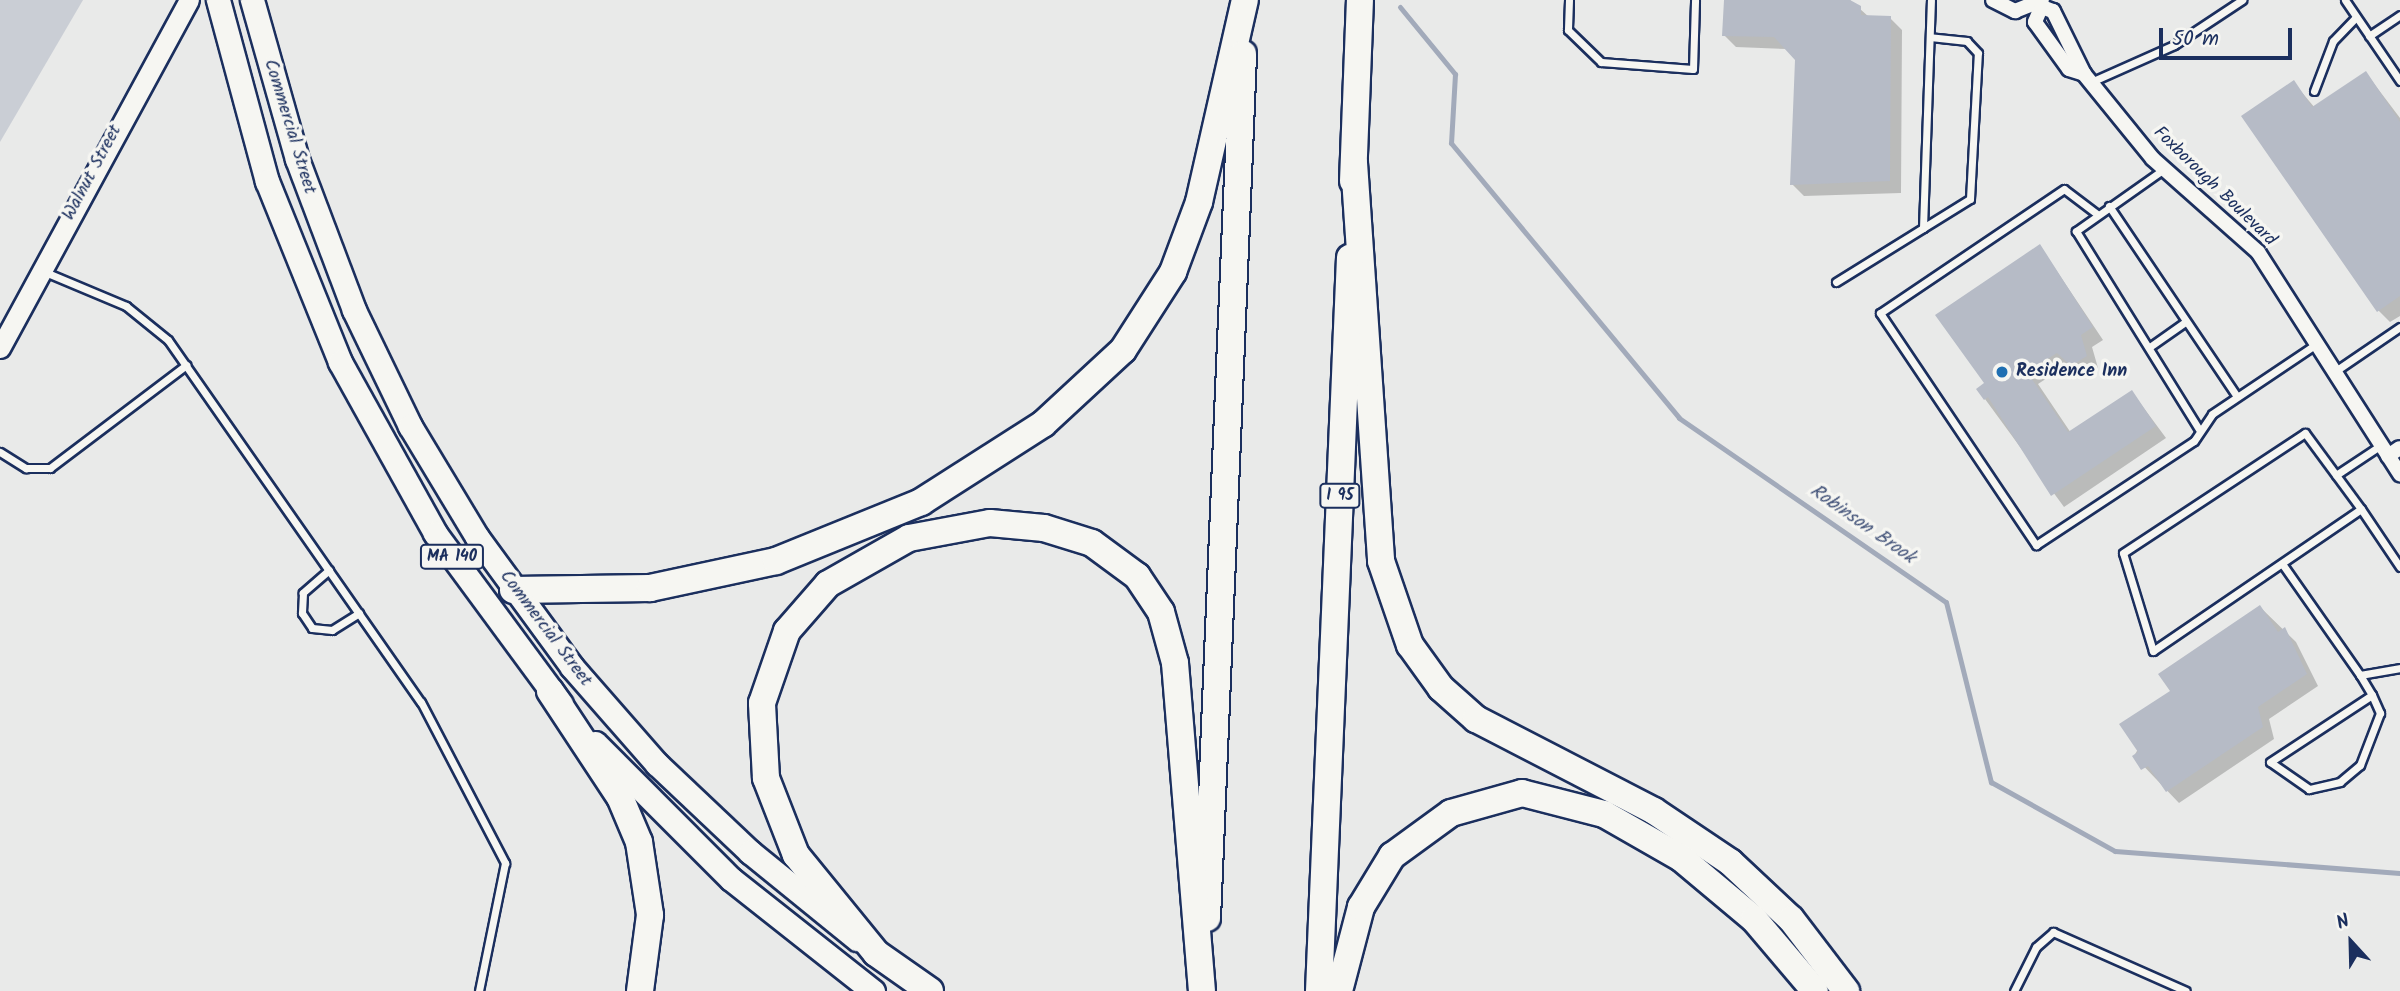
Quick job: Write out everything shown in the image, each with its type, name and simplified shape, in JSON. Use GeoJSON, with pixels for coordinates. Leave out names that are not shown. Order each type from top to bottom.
{"type":"FeatureCollection","features":[{"type":"Feature","properties":{"kind":"highway"},"geometry":{"type":"LineString","coordinates":[[513,590],[650,588],[776,561],[921,502],[1043,424],[1123,350],[1178,262],[1199,202],[1245,0]]}},
{"type":"Feature","properties":{"kind":"highway"},"geometry":{"type":"LineString","coordinates":[[1203,991],[1245,0]]}},
{"type":"Feature","properties":{"kind":"highway","name":"I 95"},"geometry":{"type":"LineString","coordinates":[[1319,991],[1360,0]]}},
{"type":"Feature","properties":{"kind":"highway"},"geometry":{"type":"LineString","coordinates":[[1354,163],[1381,561],[1392,607],[1415,654],[1476,719],[1654,811],[1730,863],[1802,932],[1846,991]]}},
{"type":"Feature","properties":{"kind":"highway"},"geometry":{"type":"LineString","coordinates":[[876,953],[811,879],[776,814],[761,734],[772,662],[809,602],[872,555],[950,527],[1031,525],[1081,538],[1120,561],[1165,622],[1175,663],[1203,991]]}},
{"type":"Feature","properties":{"kind":"highway"},"geometry":{"type":"LineString","coordinates":[[550,691],[620,797],[639,842],[650,915],[640,991]]}},
{"type":"Feature","properties":{"kind":"highway"},"geometry":{"type":"LineString","coordinates":[[1339,991],[1361,907],[1392,856],[1451,813],[1521,793],[1604,814],[1681,858],[1763,928],[1815,991]]}},
{"type":"Feature","properties":{"kind":"highway","name":"Commercial Street"},"geometry":{"type":"LineString","coordinates":[[876,953],[930,991]]}},
{"type":"Feature","properties":{"kind":"main road","name":"Commercial Street"},"geometry":{"type":"LineString","coordinates":[[218,0],[267,181],[340,362],[435,533],[550,691],[691,842],[873,991]]}},
{"type":"Feature","properties":{"kind":"main road","name":"Commercial Street"},"geometry":{"type":"LineString","coordinates":[[252,0],[300,169],[354,310],[426,454],[513,590],[593,692],[680,786],[775,874],[876,953]]}},
{"type":"Feature","properties":{"kind":"street","name":"Walnut Street"},"geometry":{"type":"LineString","coordinates":[[0,348],[189,0]]}},
{"type":"Feature","properties":{"kind":"street","name":"Foxborough Boulevard"},"geometry":{"type":"LineString","coordinates":[[1993,0],[2015,11],[2040,5],[2035,22],[2069,69],[2087,79],[2164,168],[2258,253],[2333,372],[2390,450],[2400,474]]}},
{"type":"Feature","properties":{"kind":"lane"},"geometry":{"type":"LineString","coordinates":[[1569,0],[1568,30],[1601,62],[1693,69],[1695,0]]}},
{"type":"Feature","properties":{"kind":"lane"},"geometry":{"type":"LineString","coordinates":[[1923,228],[1931,0]]}},
{"type":"Feature","properties":{"kind":"lane"},"geometry":{"type":"LineString","coordinates":[[2087,79],[2175,46],[2242,0]]}},
{"type":"Feature","properties":{"kind":"lane"},"geometry":{"type":"LineString","coordinates":[[2345,0],[2400,81]]}},
{"type":"Feature","properties":{"kind":"lane"},"geometry":{"type":"LineString","coordinates":[[2369,36],[2400,15]]}},
{"type":"Feature","properties":{"kind":"lane"},"geometry":{"type":"LineString","coordinates":[[2314,91],[2333,41],[2356,17]]}},
{"type":"Feature","properties":{"kind":"lane"},"geometry":{"type":"LineString","coordinates":[[1836,282],[1970,199],[1978,53],[1967,41],[1930,37]]}},
{"type":"Feature","properties":{"kind":"lane"},"geometry":{"type":"LineString","coordinates":[[2164,168],[2076,231],[2151,346],[2157,370],[2199,429]]}},
{"type":"Feature","properties":{"kind":"lane"},"geometry":{"type":"LineString","coordinates":[[2097,214],[2064,189],[1880,313],[2036,545],[2194,441],[2199,429],[2236,395],[2316,344]]}},
{"type":"Feature","properties":{"kind":"lane"},"geometry":{"type":"LineString","coordinates":[[2109,206],[2236,395]]}},
{"type":"Feature","properties":{"kind":"lane"},"geometry":{"type":"LineString","coordinates":[[41,270],[149,321],[186,365],[421,702],[505,863],[478,991]]}},
{"type":"Feature","properties":{"kind":"lane"},"geometry":{"type":"LineString","coordinates":[[2151,346],[2185,322]]}},
{"type":"Feature","properties":{"kind":"lane"},"geometry":{"type":"LineString","coordinates":[[2333,372],[2400,327]]}},
{"type":"Feature","properties":{"kind":"lane"},"geometry":{"type":"LineString","coordinates":[[0,452],[26,468],[50,468],[186,365]]}},
{"type":"Feature","properties":{"kind":"lane"},"geometry":{"type":"LineString","coordinates":[[2361,509],[2283,565],[2153,651],[2123,553],[2305,433],[2361,509],[2400,567]]}},
{"type":"Feature","properties":{"kind":"lane"},"geometry":{"type":"LineString","coordinates":[[2336,475],[2390,450]]}},
{"type":"Feature","properties":{"kind":"lane"},"geometry":{"type":"LineString","coordinates":[[2283,565],[2360,675],[2372,695],[2380,713],[2378,731],[2360,765],[2323,788],[2309,789],[2279,774],[2270,762],[2372,695]]}},
{"type":"Feature","properties":{"kind":"lane"},"geometry":{"type":"LineString","coordinates":[[329,570],[303,593],[302,613],[312,628],[332,630],[359,613]]}},
{"type":"Feature","properties":{"kind":"lane"},"geometry":{"type":"LineString","coordinates":[[2360,675],[2400,668]]}},
{"type":"Feature","properties":{"kind":"lane"},"geometry":{"type":"LineString","coordinates":[[2014,991],[2036,947],[2053,932],[2186,991]]}},
{"type":"Feature","properties":{"kind":"shaded area"},"geometry":{"type":"Polygon","coordinates":[[[0,0],[83,0],[0,142],[0,0]]]}},
{"type":"Feature","properties":{"kind":"building"},"geometry":{"type":"Polygon","coordinates":[[[1724,0],[1850,0],[1861,6],[1861,15],[1891,16],[1890,181],[1790,185],[1795,60],[1774,37],[1722,36],[1724,0]]]}},
{"type":"Feature","properties":{"kind":"building"},"geometry":{"type":"Polygon","coordinates":[[[2366,71],[2400,122],[2400,296],[2377,312],[2241,116],[2294,80],[2312,107],[2366,71]]]}},
{"type":"Feature","properties":{"kind":"building","name":"Residence Inn"},"geometry":{"type":"Polygon","coordinates":[[[2040,244],[2093,327],[2081,335],[2087,356],[2071,366],[2057,353],[2027,372],[2068,432],[2132,390],[2156,426],[2051,496],[1988,397],[1984,400],[1976,389],[1984,383],[1935,315],[2040,244]]]}},
{"type":"Feature","properties":{"kind":"building"},"geometry":{"type":"Polygon","coordinates":[[[2260,605],[2278,632],[2285,627],[2307,674],[2258,707],[2263,727],[2166,792],[2148,766],[2141,770],[2132,756],[2138,752],[2119,724],[2170,691],[2158,674],[2260,605]]]}},
{"type":"Feature","properties":{"kind":"waterway","name":"Robinson Brook"},"geometry":{"type":"LineString","coordinates":[[1400,7],[1455,74],[1451,143],[1679,418],[1946,602],[1991,782],[2115,851],[2400,873]]}},
{"type":"Feature","properties":{"kind":"place","name":"Residence Inn"},"geometry":{"type":"Point","coordinates":[2002,372]}}]}
